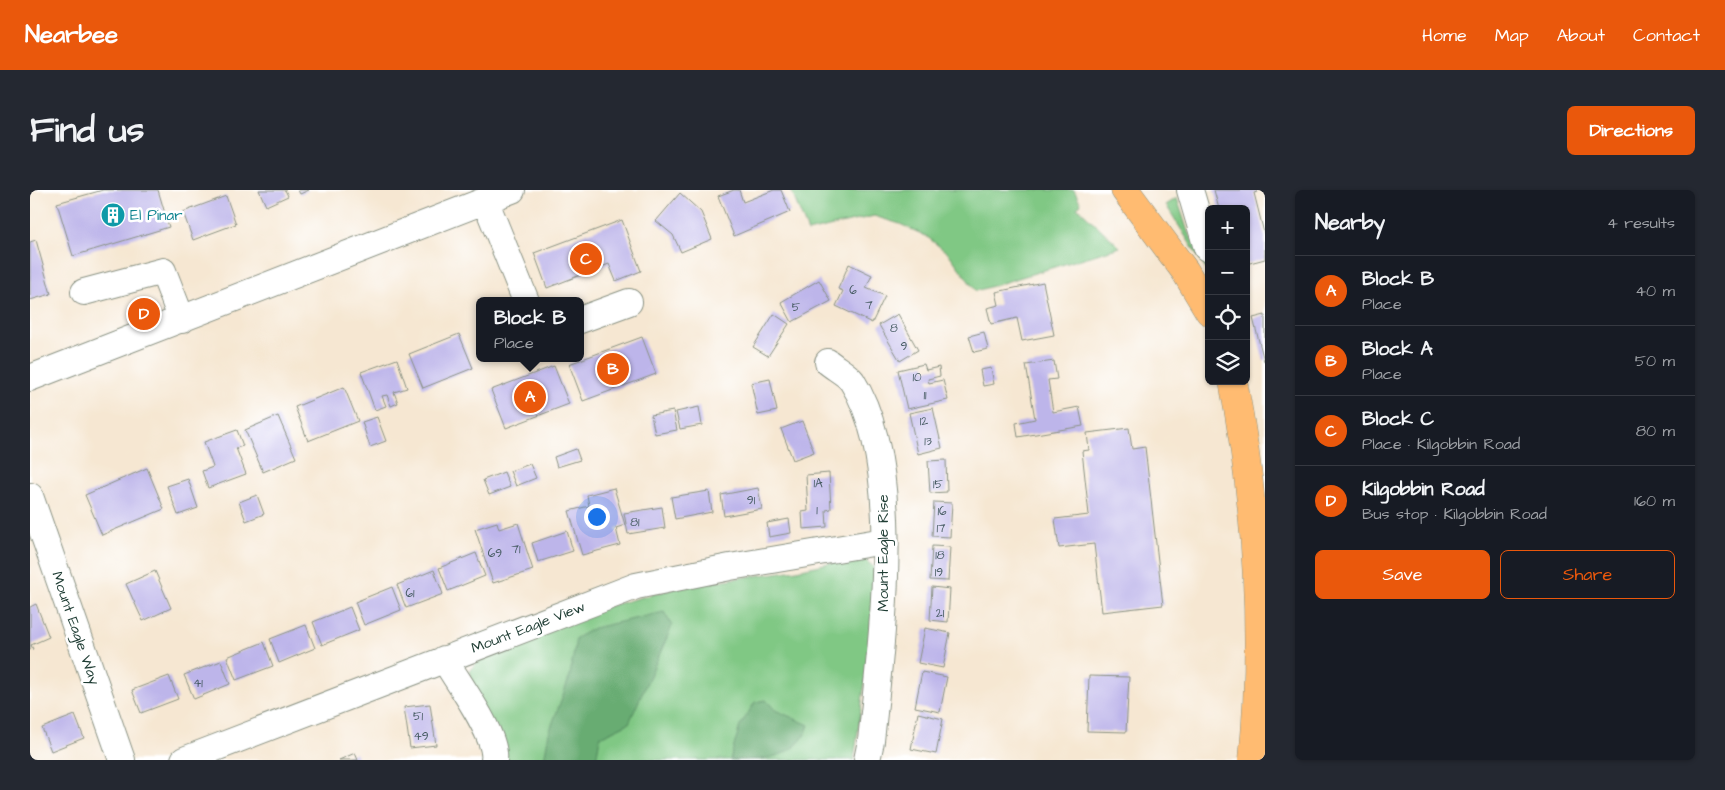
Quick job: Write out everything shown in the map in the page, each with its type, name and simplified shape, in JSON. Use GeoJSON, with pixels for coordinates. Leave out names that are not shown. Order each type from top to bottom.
{"type":"FeatureCollection","features":[{"type":"Feature","properties":{"kind":"main road"},"geometry":{"type":"LineString","coordinates":[[1129,191],[1185,271],[1205,304]]}},
{"type":"Feature","properties":{"kind":"main road"},"geometry":{"type":"LineString","coordinates":[[1234,385],[1245,455],[1258,566],[1260,678],[1252,760]]}},
{"type":"Feature","properties":{"kind":"street"},"geometry":{"type":"LineString","coordinates":[[30,378],[512,190]]}},
{"type":"Feature","properties":{"kind":"street"},"geometry":{"type":"LineString","coordinates":[[1190,190],[1205,241]]}},
{"type":"Feature","properties":{"kind":"street"},"geometry":{"type":"LineString","coordinates":[[485,200],[524,297]]}},
{"type":"Feature","properties":{"kind":"street"},"geometry":{"type":"LineString","coordinates":[[84,292],[163,271],[182,320]]}},
{"type":"Feature","properties":{"kind":"street"},"geometry":{"type":"LineString","coordinates":[[584,319],[629,302]]}},
{"type":"Feature","properties":{"kind":"street","name":"Mount Eagle Rise"},"geometry":{"type":"LineString","coordinates":[[828,362],[851,379],[872,423],[885,500],[883,620],[867,760]]}},
{"type":"Feature","properties":{"kind":"street","name":"Mount Eagle Way"},"geometry":{"type":"LineString","coordinates":[[30,496],[122,760]]}},
{"type":"Feature","properties":{"kind":"street","name":"Mount Eagle View"},"geometry":{"type":"LineString","coordinates":[[184,760],[636,586],[730,567],[884,541]]}},
{"type":"Feature","properties":{"kind":"street"},"geometry":{"type":"LineString","coordinates":[[444,659],[485,725],[495,754],[494,760]]}},
{"type":"Feature","properties":{"kind":"green space"},"geometry":{"type":"Polygon","coordinates":[[[791,190],[1074,190],[1081,204],[1077,207],[1120,247],[976,291],[949,254],[926,236],[900,224],[874,216],[808,232],[791,190]]]}},
{"type":"Feature","properties":{"kind":"green space"},"geometry":{"type":"Polygon","coordinates":[[[1177,198],[1188,232],[1203,255],[1205,255],[1205,268],[1166,205],[1177,198]]]}},
{"type":"Feature","properties":{"kind":"green space"},"geometry":{"type":"Polygon","coordinates":[[[861,556],[876,569],[865,681],[854,760],[503,760],[472,685],[470,670],[480,658],[605,607],[688,585],[797,570],[861,556]]]}},
{"type":"Feature","properties":{"kind":"green space"},"geometry":{"type":"Polygon","coordinates":[[[664,612],[672,626],[629,723],[600,737],[596,760],[544,760],[549,733],[570,676],[576,638],[594,628],[664,612]]]}},
{"type":"Feature","properties":{"kind":"green space"},"geometry":{"type":"Polygon","coordinates":[[[766,700],[775,710],[809,725],[803,737],[796,745],[777,756],[730,760],[740,726],[755,702],[766,700]]]}},
{"type":"Feature","properties":{"kind":"building","name":"El Pinar"},"geometry":{"type":"Polygon","coordinates":[[[103,190],[158,190],[169,227],[73,256],[57,203],[103,190]]]}},
{"type":"Feature","properties":{"kind":"building"},"geometry":{"type":"Polygon","coordinates":[[[259,190],[285,190],[288,196],[266,206],[259,190]]]}},
{"type":"Feature","properties":{"kind":"building"},"geometry":{"type":"Polygon","coordinates":[[[298,190],[309,190],[300,194],[298,190]]]}},
{"type":"Feature","properties":{"kind":"building"},"geometry":{"type":"Polygon","coordinates":[[[739,190],[743,202],[774,190],[781,190],[790,212],[734,236],[718,196],[739,190]]]}},
{"type":"Feature","properties":{"kind":"building"},"geometry":{"type":"Polygon","coordinates":[[[1214,190],[1256,190],[1257,192],[1254,193],[1265,237],[1265,259],[1250,263],[1250,205],[1218,205],[1214,190]]]}},
{"type":"Feature","properties":{"kind":"building"},"geometry":{"type":"Polygon","coordinates":[[[680,193],[701,212],[712,239],[681,252],[673,235],[656,221],[680,193]]]}},
{"type":"Feature","properties":{"kind":"building"},"geometry":{"type":"Polygon","coordinates":[[[226,196],[236,224],[193,240],[183,212],[226,196]]]}},
{"type":"Feature","properties":{"kind":"building"},"geometry":{"type":"Polygon","coordinates":[[[622,220],[641,271],[616,281],[609,264],[547,288],[534,253],[622,220]]]}},
{"type":"Feature","properties":{"kind":"building"},"geometry":{"type":"Polygon","coordinates":[[[36,240],[51,294],[30,300],[30,242],[36,240]]]}},
{"type":"Feature","properties":{"kind":"building"},"geometry":{"type":"Polygon","coordinates":[[[849,264],[872,275],[866,288],[885,296],[872,323],[836,306],[843,291],[838,289],[849,264]]]}},
{"type":"Feature","properties":{"kind":"building"},"geometry":{"type":"Polygon","coordinates":[[[819,280],[831,301],[792,322],[781,302],[819,280]]]}},
{"type":"Feature","properties":{"kind":"building"},"geometry":{"type":"Polygon","coordinates":[[[1043,282],[1054,335],[1022,341],[1017,318],[991,324],[987,308],[999,305],[996,292],[1043,282]]]}},
{"type":"Feature","properties":{"kind":"building"},"geometry":{"type":"Polygon","coordinates":[[[774,314],[789,324],[768,356],[753,347],[774,314]]]}},
{"type":"Feature","properties":{"kind":"building"},"geometry":{"type":"Polygon","coordinates":[[[898,314],[918,350],[900,361],[879,325],[898,314]]]}},
{"type":"Feature","properties":{"kind":"building"},"geometry":{"type":"Polygon","coordinates":[[[1265,315],[1265,361],[1264,361],[1253,318],[1265,315]]]}},
{"type":"Feature","properties":{"kind":"building"},"geometry":{"type":"Polygon","coordinates":[[[984,332],[988,349],[974,352],[969,336],[984,332]]]}},
{"type":"Feature","properties":{"kind":"building"},"geometry":{"type":"Polygon","coordinates":[[[459,334],[473,368],[423,388],[409,354],[459,334]]]}},
{"type":"Feature","properties":{"kind":"building"},"geometry":{"type":"Polygon","coordinates":[[[642,337],[656,374],[583,401],[569,364],[584,362],[584,358],[642,337]]]}},
{"type":"Feature","properties":{"kind":"building"},"geometry":{"type":"Polygon","coordinates":[[[397,359],[407,388],[394,392],[398,403],[391,406],[387,395],[382,396],[386,406],[375,410],[361,372],[397,359]]]}},
{"type":"Feature","properties":{"kind":"building"},"geometry":{"type":"Polygon","coordinates":[[[1054,361],[1057,379],[1048,380],[1053,412],[1079,407],[1083,426],[1018,437],[1016,423],[1035,419],[1026,365],[1054,361]]]}},
{"type":"Feature","properties":{"kind":"building"},"geometry":{"type":"Polygon","coordinates":[[[924,364],[926,370],[939,367],[940,376],[928,379],[929,383],[943,380],[948,400],[907,409],[898,370],[924,364]]]}},
{"type":"Feature","properties":{"kind":"building"},"geometry":{"type":"Polygon","coordinates":[[[554,366],[569,404],[506,428],[491,390],[554,366]]]}},
{"type":"Feature","properties":{"kind":"building"},"geometry":{"type":"Polygon","coordinates":[[[991,368],[994,384],[983,386],[980,370],[991,368]]]}},
{"type":"Feature","properties":{"kind":"building"},"geometry":{"type":"Polygon","coordinates":[[[770,379],[777,411],[758,415],[751,383],[770,379]]]}},
{"type":"Feature","properties":{"kind":"building"},"geometry":{"type":"Polygon","coordinates":[[[344,387],[358,421],[308,441],[295,407],[344,387]]]}},
{"type":"Feature","properties":{"kind":"building"},"geometry":{"type":"Polygon","coordinates":[[[699,407],[702,425],[680,429],[676,412],[699,407]]]}},
{"type":"Feature","properties":{"kind":"building"},"geometry":{"type":"Polygon","coordinates":[[[933,408],[942,448],[918,454],[909,413],[933,408]]]}},
{"type":"Feature","properties":{"kind":"building"},"geometry":{"type":"Polygon","coordinates":[[[673,411],[677,430],[655,434],[651,415],[673,411]]]}},
{"type":"Feature","properties":{"kind":"building"},"geometry":{"type":"Polygon","coordinates":[[[278,416],[296,458],[263,472],[245,430],[278,416]]]}},
{"type":"Feature","properties":{"kind":"building"},"geometry":{"type":"Polygon","coordinates":[[[377,417],[386,441],[370,447],[362,422],[377,417]]]}},
{"type":"Feature","properties":{"kind":"building"},"geometry":{"type":"Polygon","coordinates":[[[802,421],[814,452],[793,460],[781,429],[802,421]]]}},
{"type":"Feature","properties":{"kind":"building"},"geometry":{"type":"Polygon","coordinates":[[[1129,428],[1132,449],[1145,447],[1163,605],[1102,612],[1094,544],[1059,548],[1055,519],[1089,515],[1082,451],[1089,450],[1087,433],[1129,428]]]}},
{"type":"Feature","properties":{"kind":"building"},"geometry":{"type":"Polygon","coordinates":[[[237,430],[243,446],[236,448],[246,474],[208,488],[202,471],[213,467],[204,442],[237,430]]]}},
{"type":"Feature","properties":{"kind":"building"},"geometry":{"type":"Polygon","coordinates":[[[576,449],[580,460],[557,467],[554,457],[576,449]]]}},
{"type":"Feature","properties":{"kind":"building"},"geometry":{"type":"Polygon","coordinates":[[[946,460],[947,492],[930,493],[928,461],[946,460]]]}},
{"type":"Feature","properties":{"kind":"building"},"geometry":{"type":"Polygon","coordinates":[[[530,464],[536,478],[516,486],[510,471],[530,464]]]}},
{"type":"Feature","properties":{"kind":"building"},"geometry":{"type":"Polygon","coordinates":[[[147,468],[164,509],[102,535],[85,495],[147,468]]]}},
{"type":"Feature","properties":{"kind":"building"},"geometry":{"type":"Polygon","coordinates":[[[504,472],[510,487],[489,495],[483,480],[504,472]]]}},
{"type":"Feature","properties":{"kind":"building"},"geometry":{"type":"Polygon","coordinates":[[[829,473],[831,509],[826,510],[827,527],[803,529],[802,512],[808,511],[806,475],[829,473]]]}},
{"type":"Feature","properties":{"kind":"building"},"geometry":{"type":"Polygon","coordinates":[[[188,479],[198,508],[178,515],[167,486],[188,479]]]}},
{"type":"Feature","properties":{"kind":"building"},"geometry":{"type":"Polygon","coordinates":[[[614,488],[625,525],[616,528],[620,545],[582,555],[569,511],[589,506],[587,495],[614,488]]]}},
{"type":"Feature","properties":{"kind":"building"},"geometry":{"type":"Polygon","coordinates":[[[758,488],[762,509],[724,516],[721,495],[758,488]]]}},
{"type":"Feature","properties":{"kind":"building"},"geometry":{"type":"Polygon","coordinates":[[[709,491],[712,512],[675,519],[671,497],[709,491]]]}},
{"type":"Feature","properties":{"kind":"building"},"geometry":{"type":"Polygon","coordinates":[[[257,495],[264,514],[246,521],[239,502],[257,495]]]}},
{"type":"Feature","properties":{"kind":"building"},"geometry":{"type":"Polygon","coordinates":[[[934,502],[952,503],[950,537],[932,536],[934,502]]]}},
{"type":"Feature","properties":{"kind":"building"},"geometry":{"type":"Polygon","coordinates":[[[662,507],[665,528],[628,534],[624,513],[662,507]]]}},
{"type":"Feature","properties":{"kind":"building"},"geometry":{"type":"Polygon","coordinates":[[[789,519],[791,533],[769,537],[767,523],[789,519]]]}},
{"type":"Feature","properties":{"kind":"building"},"geometry":{"type":"Polygon","coordinates":[[[497,522],[499,529],[518,523],[533,570],[493,583],[475,529],[497,522]]]}},
{"type":"Feature","properties":{"kind":"building"},"geometry":{"type":"Polygon","coordinates":[[[567,531],[573,551],[538,562],[532,543],[567,531]]]}},
{"type":"Feature","properties":{"kind":"building"},"geometry":{"type":"Polygon","coordinates":[[[932,546],[950,547],[948,581],[930,580],[932,546]]]}},
{"type":"Feature","properties":{"kind":"building"},"geometry":{"type":"Polygon","coordinates":[[[476,553],[485,576],[448,591],[439,568],[476,553]]]}},
{"type":"Feature","properties":{"kind":"building"},"geometry":{"type":"Polygon","coordinates":[[[434,570],[443,594],[406,608],[397,585],[434,570]]]}},
{"type":"Feature","properties":{"kind":"building"},"geometry":{"type":"Polygon","coordinates":[[[155,571],[171,608],[143,621],[126,584],[155,571]]]}},
{"type":"Feature","properties":{"kind":"building"},"geometry":{"type":"Polygon","coordinates":[[[392,587],[401,610],[364,625],[355,602],[392,587]]]}},
{"type":"Feature","properties":{"kind":"building"},"geometry":{"type":"Polygon","coordinates":[[[932,587],[950,589],[948,622],[930,620],[932,587]]]}},
{"type":"Feature","properties":{"kind":"building"},"geometry":{"type":"Polygon","coordinates":[[[36,604],[49,637],[31,645],[33,649],[30,650],[30,607],[36,604]]]}},
{"type":"Feature","properties":{"kind":"building"},"geometry":{"type":"Polygon","coordinates":[[[350,607],[359,630],[322,645],[313,622],[350,607]]]}},
{"type":"Feature","properties":{"kind":"building"},"geometry":{"type":"Polygon","coordinates":[[[306,625],[315,648],[279,663],[270,639],[306,625]]]}},
{"type":"Feature","properties":{"kind":"building"},"geometry":{"type":"Polygon","coordinates":[[[925,628],[950,633],[943,668],[918,663],[925,628]]]}},
{"type":"Feature","properties":{"kind":"building"},"geometry":{"type":"Polygon","coordinates":[[[264,642],[273,666],[236,680],[227,657],[264,642]]]}},
{"type":"Feature","properties":{"kind":"building"},"geometry":{"type":"Polygon","coordinates":[[[221,661],[230,684],[194,699],[184,675],[221,661]]]}},
{"type":"Feature","properties":{"kind":"building"},"geometry":{"type":"Polygon","coordinates":[[[922,672],[947,677],[940,712],[915,707],[922,672]]]}},
{"type":"Feature","properties":{"kind":"building"},"geometry":{"type":"Polygon","coordinates":[[[169,676],[178,699],[141,713],[132,690],[169,676]]]}},
{"type":"Feature","properties":{"kind":"building"},"geometry":{"type":"Polygon","coordinates":[[[1089,676],[1129,677],[1126,732],[1087,731],[1089,676]]]}},
{"type":"Feature","properties":{"kind":"building"},"geometry":{"type":"Polygon","coordinates":[[[430,704],[436,745],[410,748],[404,707],[430,704]]]}},
{"type":"Feature","properties":{"kind":"building"},"geometry":{"type":"Polygon","coordinates":[[[918,713],[943,719],[936,754],[911,749],[918,713]]]}},
{"type":"Feature","properties":{"kind":"building"},"geometry":{"type":"Polygon","coordinates":[[[75,715],[84,738],[51,751],[42,728],[75,715]]]}},
{"type":"Feature","properties":{"kind":"building"},"geometry":{"type":"Polygon","coordinates":[[[355,753],[358,760],[339,760],[355,753]]]}},
{"type":"Feature","properties":{"kind":"place","name":"El Pinar"},"geometry":{"type":"Point","coordinates":[113,215]}},
{"type":"Feature","properties":{"kind":"place","name":"Block C"},"geometry":{"type":"Point","coordinates":[586,259]}},
{"type":"Feature","properties":{"kind":"place","name":"Kilgobbin Road"},"geometry":{"type":"Point","coordinates":[144,314]}},
{"type":"Feature","properties":{"kind":"place","name":"Block A"},"geometry":{"type":"Point","coordinates":[613,369]}},
{"type":"Feature","properties":{"kind":"place","name":"Block B"},"geometry":{"type":"Point","coordinates":[530,397]}}]}
